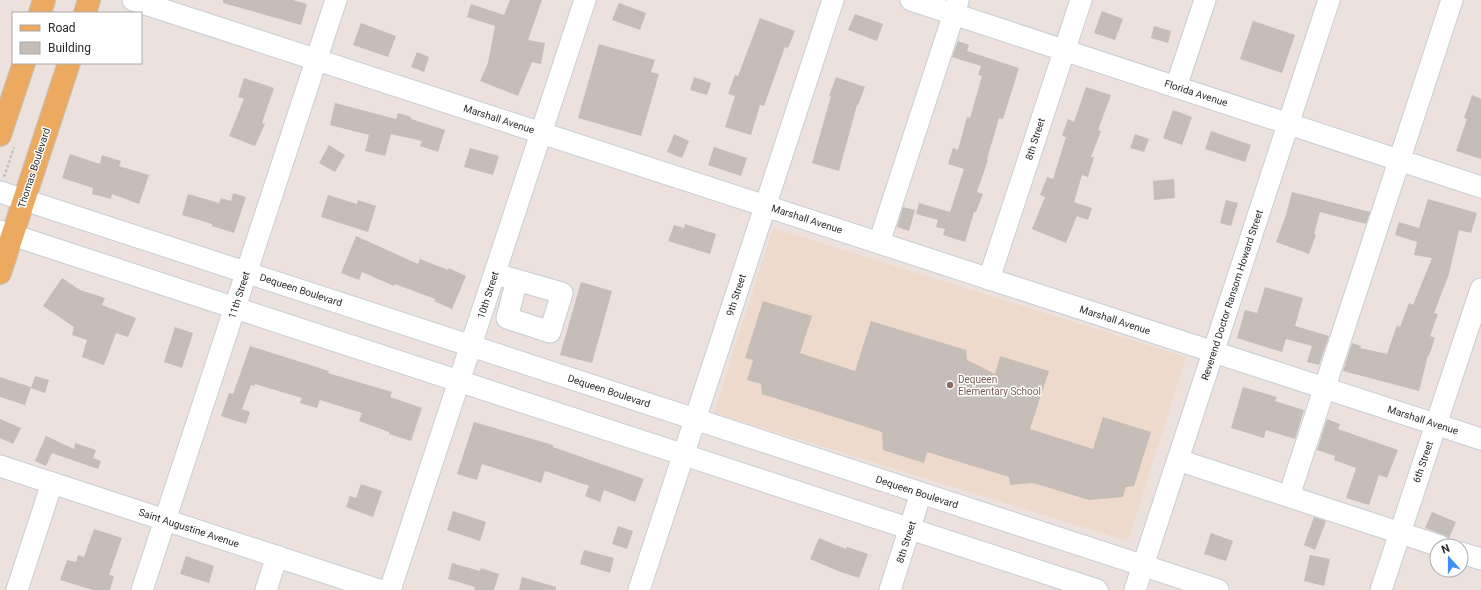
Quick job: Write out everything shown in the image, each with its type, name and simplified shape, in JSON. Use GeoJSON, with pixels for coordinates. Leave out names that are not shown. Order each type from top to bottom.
{"type":"FeatureCollection","features":[{"type":"Feature","properties":{"kind":"main road"},"geometry":{"type":"LineString","coordinates":[[40,12],[44,0]]}},
{"type":"Feature","properties":{"kind":"main road"},"geometry":{"type":"LineString","coordinates":[[85,12],[89,0]]}},
{"type":"Feature","properties":{"kind":"main road"},"geometry":{"type":"LineString","coordinates":[[0,135],[24,64]]}},
{"type":"Feature","properties":{"kind":"main road","name":"Thomas Boulevard"},"geometry":{"type":"LineString","coordinates":[[0,273],[6,233],[24,200],[69,64]]}},
{"type":"Feature","properties":{"kind":"street","name":"Marshall Avenue"},"geometry":{"type":"LineString","coordinates":[[133,0],[1481,439]]}},
{"type":"Feature","properties":{"kind":"street","name":"11th Street"},"geometry":{"type":"LineString","coordinates":[[142,590],[336,0]]}},
{"type":"Feature","properties":{"kind":"street","name":"10th Street"},"geometry":{"type":"LineString","coordinates":[[390,590],[585,0]]}},
{"type":"Feature","properties":{"kind":"street","name":"9th Street"},"geometry":{"type":"LineString","coordinates":[[639,590],[833,0]]}},
{"type":"Feature","properties":{"kind":"street","name":"Florida Avenue"},"geometry":{"type":"LineString","coordinates":[[911,0],[956,7],[1064,50],[1481,187]]}},
{"type":"Feature","properties":{"kind":"street","name":"8th Street"},"geometry":{"type":"LineString","coordinates":[[989,279],[1081,0]]}},
{"type":"Feature","properties":{"kind":"street"},"geometry":{"type":"LineString","coordinates":[[1176,87],[1205,0]]}},
{"type":"Feature","properties":{"kind":"street","name":"Reverend Doctor Ransom Howard Street"},"geometry":{"type":"LineString","coordinates":[[1136,590],[1329,0]]}},
{"type":"Feature","properties":{"kind":"street"},"geometry":{"type":"LineString","coordinates":[[1289,496],[1452,0]]}},
{"type":"Feature","properties":{"kind":"street"},"geometry":{"type":"LineString","coordinates":[[879,243],[956,7]]}},
{"type":"Feature","properties":{"kind":"street","name":"Dequeen Boulevard"},"geometry":{"type":"LineString","coordinates":[[0,192],[1218,590]]}},
{"type":"Feature","properties":{"kind":"street"},"geometry":{"type":"LineString","coordinates":[[6,233],[1097,590]]}},
{"type":"Feature","properties":{"kind":"street"},"geometry":{"type":"LineString","coordinates":[[495,274],[517,280]]}},
{"type":"Feature","properties":{"kind":"street","name":"6th Street"},"geometry":{"type":"LineString","coordinates":[[1381,590],[1399,532],[1481,289]]}},
{"type":"Feature","properties":{"kind":"street"},"geometry":{"type":"LineString","coordinates":[[1178,460],[1429,542]]}},
{"type":"Feature","properties":{"kind":"street","name":"Saint Augustine Avenue"},"geometry":{"type":"LineString","coordinates":[[0,466],[379,590]]}},
{"type":"Feature","properties":{"kind":"street"},"geometry":{"type":"LineString","coordinates":[[17,590],[52,483]]}},
{"type":"Feature","properties":{"kind":"street","name":"8th Street"},"geometry":{"type":"LineString","coordinates":[[890,590],[921,493]]}},
{"type":"Feature","properties":{"kind":"street"},"geometry":{"type":"LineString","coordinates":[[1469,555],[1481,559]]}},
{"type":"Feature","properties":{"kind":"street"},"geometry":{"type":"LineString","coordinates":[[266,590],[277,556]]}},
{"type":"Feature","properties":{"kind":"shaded area","name":"Dequeen Elementary School"},"geometry":{"type":"Polygon","coordinates":[[[773,228],[1186,357],[1128,541],[714,413],[773,228]]]}},
{"type":"Feature","properties":{"kind":"building"},"geometry":{"type":"Polygon","coordinates":[[[223,0],[293,0],[307,4],[301,25],[223,3],[223,0]]]}},
{"type":"Feature","properties":{"kind":"building"},"geometry":{"type":"Polygon","coordinates":[[[510,0],[542,0],[528,40],[545,43],[541,64],[532,62],[518,96],[480,81],[488,63],[495,26],[467,17],[471,4],[504,15],[510,0]]]}},
{"type":"Feature","properties":{"kind":"building"},"geometry":{"type":"Polygon","coordinates":[[[619,3],[646,13],[640,30],[612,20],[619,3]]]}},
{"type":"Feature","properties":{"kind":"building"},"geometry":{"type":"Polygon","coordinates":[[[1102,11],[1123,19],[1115,40],[1094,33],[1102,11]]]}},
{"type":"Feature","properties":{"kind":"building"},"geometry":{"type":"Polygon","coordinates":[[[855,14],[883,24],[877,41],[848,30],[855,14]]]}},
{"type":"Feature","properties":{"kind":"building"},"geometry":{"type":"Polygon","coordinates":[[[760,18],[795,31],[788,48],[785,47],[764,106],[760,105],[751,135],[725,127],[735,96],[728,94],[735,75],[738,76],[760,18]]]}},
{"type":"Feature","properties":{"kind":"building"},"geometry":{"type":"Polygon","coordinates":[[[1253,21],[1295,35],[1282,73],[1240,59],[1253,21]]]}},
{"type":"Feature","properties":{"kind":"building"},"geometry":{"type":"Polygon","coordinates":[[[361,23],[396,36],[388,57],[353,45],[361,23]]]}},
{"type":"Feature","properties":{"kind":"building"},"geometry":{"type":"Polygon","coordinates":[[[1154,26],[1171,31],[1168,43],[1151,38],[1154,26]]]}},
{"type":"Feature","properties":{"kind":"building"},"geometry":{"type":"Polygon","coordinates":[[[958,41],[969,45],[967,51],[1019,68],[1003,119],[999,118],[987,159],[988,160],[977,192],[983,194],[976,212],[974,212],[965,242],[943,235],[945,229],[936,227],[938,220],[916,214],[919,203],[950,212],[964,169],[948,164],[953,148],[958,150],[967,117],[970,118],[982,76],[978,75],[981,66],[952,57],[958,41]]]}},
{"type":"Feature","properties":{"kind":"building"},"geometry":{"type":"Polygon","coordinates":[[[599,44],[655,60],[651,72],[659,74],[641,136],[578,118],[599,44]]]}},
{"type":"Feature","properties":{"kind":"building"},"geometry":{"type":"Polygon","coordinates":[[[417,52],[429,57],[424,72],[411,67],[417,52]]]}},
{"type":"Feature","properties":{"kind":"building"},"geometry":{"type":"Polygon","coordinates":[[[694,77],[711,83],[707,95],[690,90],[694,77]]]}},
{"type":"Feature","properties":{"kind":"building"},"geometry":{"type":"Polygon","coordinates":[[[836,77],[865,87],[857,105],[839,171],[812,163],[831,96],[829,96],[836,77]]]}},
{"type":"Feature","properties":{"kind":"building"},"geometry":{"type":"Polygon","coordinates":[[[244,78],[274,88],[262,123],[265,124],[255,146],[229,136],[244,99],[238,97],[244,78]]]}},
{"type":"Feature","properties":{"kind":"building"},"geometry":{"type":"Polygon","coordinates":[[[1086,87],[1111,95],[1098,130],[1101,131],[1091,157],[1094,157],[1088,177],[1082,175],[1074,202],[1092,208],[1088,220],[1077,216],[1066,243],[1032,229],[1045,197],[1040,195],[1047,177],[1053,179],[1066,137],[1062,136],[1068,119],[1074,122],[1086,87]]]}},
{"type":"Feature","properties":{"kind":"building"},"geometry":{"type":"Polygon","coordinates":[[[1472,95],[1481,99],[1481,159],[1456,151],[1467,119],[1464,118],[1472,95]]]}},
{"type":"Feature","properties":{"kind":"building"},"geometry":{"type":"Polygon","coordinates":[[[335,103],[396,119],[398,113],[411,117],[411,119],[445,130],[438,152],[420,146],[422,141],[391,134],[385,156],[365,151],[369,135],[330,125],[335,103]]]}},
{"type":"Feature","properties":{"kind":"building"},"geometry":{"type":"Polygon","coordinates":[[[1173,110],[1192,117],[1182,145],[1163,138],[1173,110]]]}},
{"type":"Feature","properties":{"kind":"building"},"geometry":{"type":"Polygon","coordinates":[[[1211,131],[1251,145],[1245,162],[1205,149],[1211,131]]]}},
{"type":"Feature","properties":{"kind":"building"},"geometry":{"type":"Polygon","coordinates":[[[674,134],[689,141],[682,158],[667,152],[674,134]]]}},
{"type":"Feature","properties":{"kind":"building"},"geometry":{"type":"Polygon","coordinates":[[[1135,134],[1149,139],[1144,152],[1130,148],[1135,134]]]}},
{"type":"Feature","properties":{"kind":"building"},"geometry":{"type":"Polygon","coordinates":[[[329,145],[345,155],[335,172],[319,163],[329,145]]]}},
{"type":"Feature","properties":{"kind":"building"},"geometry":{"type":"Polygon","coordinates":[[[714,147],[747,158],[741,176],[708,165],[714,147]]]}},
{"type":"Feature","properties":{"kind":"building"},"geometry":{"type":"Polygon","coordinates":[[[470,148],[499,156],[493,175],[464,167],[470,148]]]}},
{"type":"Feature","properties":{"kind":"building"},"geometry":{"type":"Polygon","coordinates":[[[70,154],[100,164],[102,155],[121,161],[119,166],[149,175],[139,204],[112,194],[111,199],[92,194],[93,188],[62,178],[70,154]]]}},
{"type":"Feature","properties":{"kind":"building"},"geometry":{"type":"Polygon","coordinates":[[[1174,179],[1175,198],[1154,200],[1153,181],[1174,179]]]}},
{"type":"Feature","properties":{"kind":"building"},"geometry":{"type":"Polygon","coordinates":[[[1292,192],[1370,212],[1366,224],[1320,212],[1314,234],[1316,235],[1309,254],[1276,242],[1286,215],[1292,192]]]}},
{"type":"Feature","properties":{"kind":"building"},"geometry":{"type":"Polygon","coordinates":[[[233,193],[246,197],[234,233],[212,226],[212,224],[182,215],[188,194],[219,203],[221,198],[231,201],[233,193]]]}},
{"type":"Feature","properties":{"kind":"building"},"geometry":{"type":"Polygon","coordinates":[[[328,195],[357,204],[358,200],[376,206],[368,232],[321,217],[328,195]]]}},
{"type":"Feature","properties":{"kind":"building"},"geometry":{"type":"Polygon","coordinates":[[[1428,199],[1477,213],[1471,233],[1459,230],[1449,274],[1434,313],[1438,314],[1430,336],[1435,338],[1429,356],[1428,355],[1419,391],[1343,371],[1352,343],[1361,346],[1360,348],[1387,354],[1397,325],[1400,327],[1409,303],[1413,305],[1432,258],[1414,255],[1417,242],[1395,235],[1399,222],[1419,228],[1428,199]]]}},
{"type":"Feature","properties":{"kind":"building"},"geometry":{"type":"Polygon","coordinates":[[[1226,200],[1238,203],[1231,226],[1220,223],[1226,200]]]}},
{"type":"Feature","properties":{"kind":"building"},"geometry":{"type":"Polygon","coordinates":[[[903,207],[915,210],[909,231],[897,227],[903,207]]]}},
{"type":"Feature","properties":{"kind":"building"},"geometry":{"type":"Polygon","coordinates":[[[685,224],[716,234],[710,254],[668,241],[674,225],[684,228],[685,224]]]}},
{"type":"Feature","properties":{"kind":"building"},"geometry":{"type":"Polygon","coordinates":[[[356,236],[418,264],[420,259],[448,270],[449,268],[466,276],[452,309],[434,301],[435,299],[395,284],[394,286],[362,272],[359,280],[341,273],[356,236]]]}},
{"type":"Feature","properties":{"kind":"building"},"geometry":{"type":"Polygon","coordinates":[[[62,278],[80,290],[105,298],[102,305],[136,318],[128,337],[116,333],[104,365],[82,357],[87,340],[72,335],[74,327],[43,306],[62,278]]]}},
{"type":"Feature","properties":{"kind":"building"},"geometry":{"type":"Polygon","coordinates":[[[581,282],[612,291],[592,363],[560,355],[581,282]]]}},
{"type":"Feature","properties":{"kind":"building"},"geometry":{"type":"Polygon","coordinates":[[[1265,287],[1303,298],[1295,326],[1329,336],[1319,365],[1307,362],[1312,346],[1286,339],[1282,352],[1237,338],[1245,310],[1257,313],[1265,287]]]}},
{"type":"Feature","properties":{"kind":"building"},"geometry":{"type":"Polygon","coordinates":[[[763,301],[812,316],[800,353],[855,371],[871,321],[966,350],[967,360],[995,374],[1000,356],[1049,371],[1030,429],[1093,449],[1103,417],[1151,432],[1134,486],[1126,487],[1123,497],[1089,500],[1033,483],[1010,485],[1009,477],[927,452],[924,463],[883,450],[882,432],[762,394],[761,384],[747,380],[753,360],[745,358],[763,301]]]}},
{"type":"Feature","properties":{"kind":"building"},"geometry":{"type":"Polygon","coordinates":[[[175,327],[193,333],[182,368],[164,362],[175,327]]]}},
{"type":"Feature","properties":{"kind":"building"},"geometry":{"type":"Polygon","coordinates":[[[250,346],[329,371],[328,373],[392,392],[390,397],[422,408],[411,441],[389,434],[389,432],[359,421],[362,413],[320,400],[317,408],[300,403],[302,398],[255,384],[254,386],[251,385],[242,409],[250,412],[246,424],[221,416],[229,393],[233,394],[250,346]]]}},
{"type":"Feature","properties":{"kind":"building"},"geometry":{"type":"Polygon","coordinates":[[[35,376],[49,380],[45,393],[31,388],[35,376]]]}},
{"type":"Feature","properties":{"kind":"building"},"geometry":{"type":"Polygon","coordinates":[[[0,377],[31,387],[25,405],[0,397],[0,377]]]}},
{"type":"Feature","properties":{"kind":"building"},"geometry":{"type":"Polygon","coordinates":[[[1243,387],[1277,397],[1275,401],[1304,410],[1295,439],[1266,430],[1264,438],[1231,428],[1243,387]]]}},
{"type":"Feature","properties":{"kind":"building"},"geometry":{"type":"Polygon","coordinates":[[[0,419],[21,428],[13,444],[0,438],[0,419]]]}},
{"type":"Feature","properties":{"kind":"building"},"geometry":{"type":"Polygon","coordinates":[[[1327,419],[1340,424],[1338,429],[1398,450],[1387,478],[1379,475],[1369,505],[1346,498],[1356,468],[1334,460],[1335,456],[1317,450],[1327,419]]]}},
{"type":"Feature","properties":{"kind":"building"},"geometry":{"type":"Polygon","coordinates":[[[474,422],[553,445],[553,447],[644,479],[635,502],[604,490],[600,502],[585,496],[589,486],[545,471],[541,483],[482,464],[477,480],[457,474],[474,422]]]}},
{"type":"Feature","properties":{"kind":"building"},"geometry":{"type":"Polygon","coordinates":[[[46,436],[74,449],[75,443],[96,450],[93,458],[101,461],[98,469],[52,453],[46,466],[35,461],[46,436]]]}},
{"type":"Feature","properties":{"kind":"building"},"geometry":{"type":"Polygon","coordinates":[[[361,484],[382,491],[373,517],[346,507],[350,496],[356,498],[361,484]]]}},
{"type":"Feature","properties":{"kind":"building"},"geometry":{"type":"Polygon","coordinates":[[[453,511],[486,522],[480,541],[447,530],[453,511]]]}},
{"type":"Feature","properties":{"kind":"building"},"geometry":{"type":"Polygon","coordinates":[[[1432,512],[1456,522],[1449,538],[1425,528],[1432,512]]]}},
{"type":"Feature","properties":{"kind":"building"},"geometry":{"type":"Polygon","coordinates":[[[1314,517],[1326,521],[1315,550],[1304,545],[1314,517]]]}},
{"type":"Feature","properties":{"kind":"building"},"geometry":{"type":"Polygon","coordinates":[[[618,526],[633,531],[627,549],[612,544],[618,526]]]}},
{"type":"Feature","properties":{"kind":"building"},"geometry":{"type":"Polygon","coordinates":[[[94,529],[122,538],[109,575],[114,576],[110,590],[93,590],[60,580],[67,560],[76,562],[78,555],[84,557],[94,529]]]}},
{"type":"Feature","properties":{"kind":"building"},"geometry":{"type":"Polygon","coordinates":[[[1211,533],[1233,541],[1226,561],[1204,554],[1211,533]]]}},
{"type":"Feature","properties":{"kind":"building"},"geometry":{"type":"Polygon","coordinates":[[[819,538],[846,549],[847,547],[868,554],[859,578],[810,559],[819,538]]]}},
{"type":"Feature","properties":{"kind":"building"},"geometry":{"type":"Polygon","coordinates":[[[584,550],[614,558],[610,573],[580,564],[584,550]]]}},
{"type":"Feature","properties":{"kind":"building"},"geometry":{"type":"Polygon","coordinates":[[[1310,555],[1330,559],[1324,586],[1304,581],[1310,555]]]}},
{"type":"Feature","properties":{"kind":"building"},"geometry":{"type":"Polygon","coordinates":[[[186,556],[214,566],[209,583],[180,574],[186,556]]]}},
{"type":"Feature","properties":{"kind":"building"},"geometry":{"type":"Polygon","coordinates":[[[452,563],[480,571],[481,568],[499,574],[494,590],[474,590],[475,587],[448,579],[452,563]]]}},
{"type":"Feature","properties":{"kind":"building"},"geometry":{"type":"Polygon","coordinates":[[[522,577],[556,587],[556,590],[519,590],[522,577]]]}},
{"type":"Feature","properties":{"kind":"place","name":"Dequeen Elementary School"},"geometry":{"type":"Point","coordinates":[950,385]}}]}
